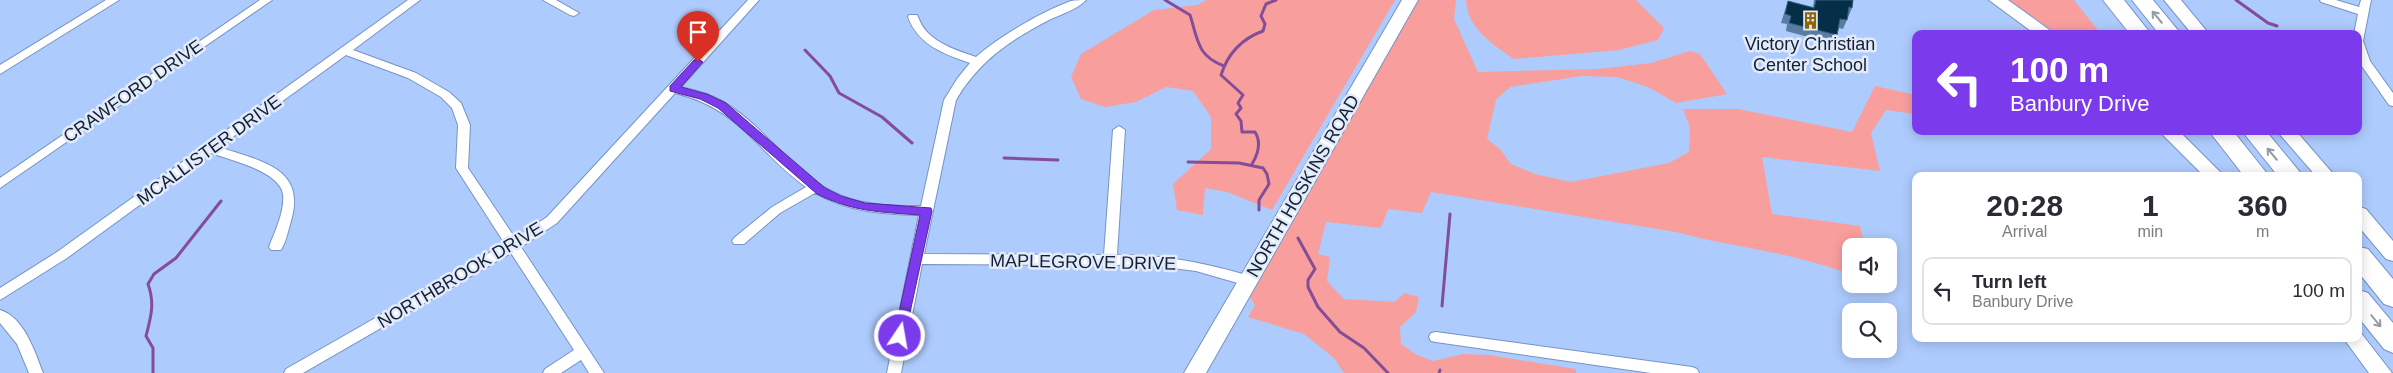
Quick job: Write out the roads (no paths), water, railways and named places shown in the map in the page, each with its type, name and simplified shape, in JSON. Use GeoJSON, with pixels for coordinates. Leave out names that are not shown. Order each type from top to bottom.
{"type":"FeatureCollection","features":[{"type":"Feature","properties":{"kind":"highway"},"geometry":{"type":"LineString","coordinates":[[2113,0],[2138,30]]}},
{"type":"Feature","properties":{"kind":"highway"},"geometry":{"type":"LineString","coordinates":[[2142,0],[2168,30]]}},
{"type":"Feature","properties":{"kind":"highway"},"geometry":{"type":"LineString","coordinates":[[2223,135],[2254,172]]}},
{"type":"Feature","properties":{"kind":"highway"},"geometry":{"type":"LineString","coordinates":[[2256,135],[2288,172]]}},
{"type":"Feature","properties":{"kind":"highway"},"geometry":{"type":"LineString","coordinates":[[2362,260],[2393,297]]}},
{"type":"Feature","properties":{"kind":"highway"},"geometry":{"type":"LineString","coordinates":[[2362,304],[2393,342]]}},
{"type":"Feature","properties":{"kind":"street"},"geometry":{"type":"LineString","coordinates":[[0,70],[114,0]]}},
{"type":"Feature","properties":{"kind":"street","name":"CRAWFORD DRIVE"},"geometry":{"type":"LineString","coordinates":[[0,184],[267,0]]}},
{"type":"Feature","properties":{"kind":"street","name":"MCALLISTER DRIVE"},"geometry":{"type":"LineString","coordinates":[[0,295],[62,255],[211,149],[414,0]]}},
{"type":"Feature","properties":{"kind":"street"},"geometry":{"type":"LineString","coordinates":[[548,0],[574,13]]}},
{"type":"Feature","properties":{"kind":"street","name":"NORTHBROOK DRIVE"},"geometry":{"type":"LineString","coordinates":[[291,373],[535,233],[566,207],[754,0]]}},
{"type":"Feature","properties":{"kind":"street"},"geometry":{"type":"LineString","coordinates":[[894,373],[950,100],[956,87],[977,61],[1004,41],[1081,0]]}},
{"type":"Feature","properties":{"kind":"street","name":"NORTH HOSKINS ROAD"},"geometry":{"type":"LineString","coordinates":[[1195,373],[1410,0]]}},
{"type":"Feature","properties":{"kind":"street"},"geometry":{"type":"LineString","coordinates":[[1997,0],[2041,30]]}},
{"type":"Feature","properties":{"kind":"street"},"geometry":{"type":"LineString","coordinates":[[2172,0],[2198,30]]}},
{"type":"Feature","properties":{"kind":"street"},"geometry":{"type":"LineString","coordinates":[[2325,0],[2363,12]]}},
{"type":"Feature","properties":{"kind":"street"},"geometry":{"type":"LineString","coordinates":[[2360,30],[2366,0]]}},
{"type":"Feature","properties":{"kind":"street"},"geometry":{"type":"LineString","coordinates":[[913,17],[917,30],[923,36],[941,47],[977,61]]}},
{"type":"Feature","properties":{"kind":"street"},"geometry":{"type":"LineString","coordinates":[[344,51],[418,77],[450,98],[457,106],[464,121],[460,157],[462,168],[597,373]]}},
{"type":"Feature","properties":{"kind":"street"},"geometry":{"type":"LineString","coordinates":[[2362,52],[2366,65],[2393,102]]}},
{"type":"Feature","properties":{"kind":"street"},"geometry":{"type":"LineString","coordinates":[[674,89],[703,97],[722,106],[815,187],[837,199],[865,207],[927,211]]}},
{"type":"Feature","properties":{"kind":"street"},"geometry":{"type":"LineString","coordinates":[[1110,260],[1119,130]]}},
{"type":"Feature","properties":{"kind":"street"},"geometry":{"type":"LineString","coordinates":[[2172,135],[2211,172]]}},
{"type":"Feature","properties":{"kind":"street"},"geometry":{"type":"LineString","coordinates":[[2290,135],[2322,172]]}},
{"type":"Feature","properties":{"kind":"street"},"geometry":{"type":"LineString","coordinates":[[211,149],[275,172],[285,181],[289,195],[288,207],[276,247]]}},
{"type":"Feature","properties":{"kind":"street"},"geometry":{"type":"LineString","coordinates":[[739,241],[776,210],[815,187]]}},
{"type":"Feature","properties":{"kind":"street"},"geometry":{"type":"LineString","coordinates":[[2362,217],[2390,246]]}},
{"type":"Feature","properties":{"kind":"street","name":"MAPLEGROVE DRIVE"},"geometry":{"type":"LineString","coordinates":[[916,259],[1175,262],[1248,281]]}},
{"type":"Feature","properties":{"kind":"street"},"geometry":{"type":"LineString","coordinates":[[0,315],[14,326],[24,340],[36,373]]}},
{"type":"Feature","properties":{"kind":"street"},"geometry":{"type":"LineString","coordinates":[[1436,337],[1692,373]]}},
{"type":"Feature","properties":{"kind":"street"},"geometry":{"type":"LineString","coordinates":[[2356,342],[2381,373]]}},
{"type":"Feature","properties":{"kind":"street"},"geometry":{"type":"LineString","coordinates":[[550,373],[583,352]]}},
{"type":"Feature","properties":{"kind":"waterway"},"geometry":{"type":"LineString","coordinates":[[1165,0],[1190,15],[1203,52],[1215,62],[1224,66]]}},
{"type":"Feature","properties":{"kind":"waterway"},"geometry":{"type":"LineString","coordinates":[[1252,164],[1258,148],[1257,136],[1255,132],[1242,132],[1241,121],[1236,114],[1241,108],[1238,103],[1243,95],[1221,75],[1227,60],[1236,48],[1248,38],[1263,31],[1265,24],[1261,16],[1266,4],[1276,0]]}},
{"type":"Feature","properties":{"kind":"waterway"},"geometry":{"type":"LineString","coordinates":[[2236,0],[2268,23],[2277,26]]}},
{"type":"Feature","properties":{"kind":"waterway"},"geometry":{"type":"LineString","coordinates":[[805,50],[830,76],[839,93],[882,117],[912,143]]}},
{"type":"Feature","properties":{"kind":"waterway"},"geometry":{"type":"LineString","coordinates":[[1004,158],[1058,160]]}},
{"type":"Feature","properties":{"kind":"waterway"},"geometry":{"type":"LineString","coordinates":[[1188,162],[1239,163],[1263,168],[1267,174],[1269,184],[1259,200],[1259,210]]}},
{"type":"Feature","properties":{"kind":"waterway"},"geometry":{"type":"LineString","coordinates":[[153,373],[153,348],[146,336],[152,304],[148,284],[154,274],[176,258],[221,201]]}},
{"type":"Feature","properties":{"kind":"waterway"},"geometry":{"type":"LineString","coordinates":[[1442,306],[1450,214]]}},
{"type":"Feature","properties":{"kind":"waterway"},"geometry":{"type":"LineString","coordinates":[[1298,238],[1315,269],[1308,280],[1308,287],[1318,307],[1340,332],[1364,348],[1388,373]]}},
{"type":"Feature","properties":{"kind":"place","name":"Victory Christian Center School"},"geometry":{"type":"Point","coordinates":[1810,21]}}]}
